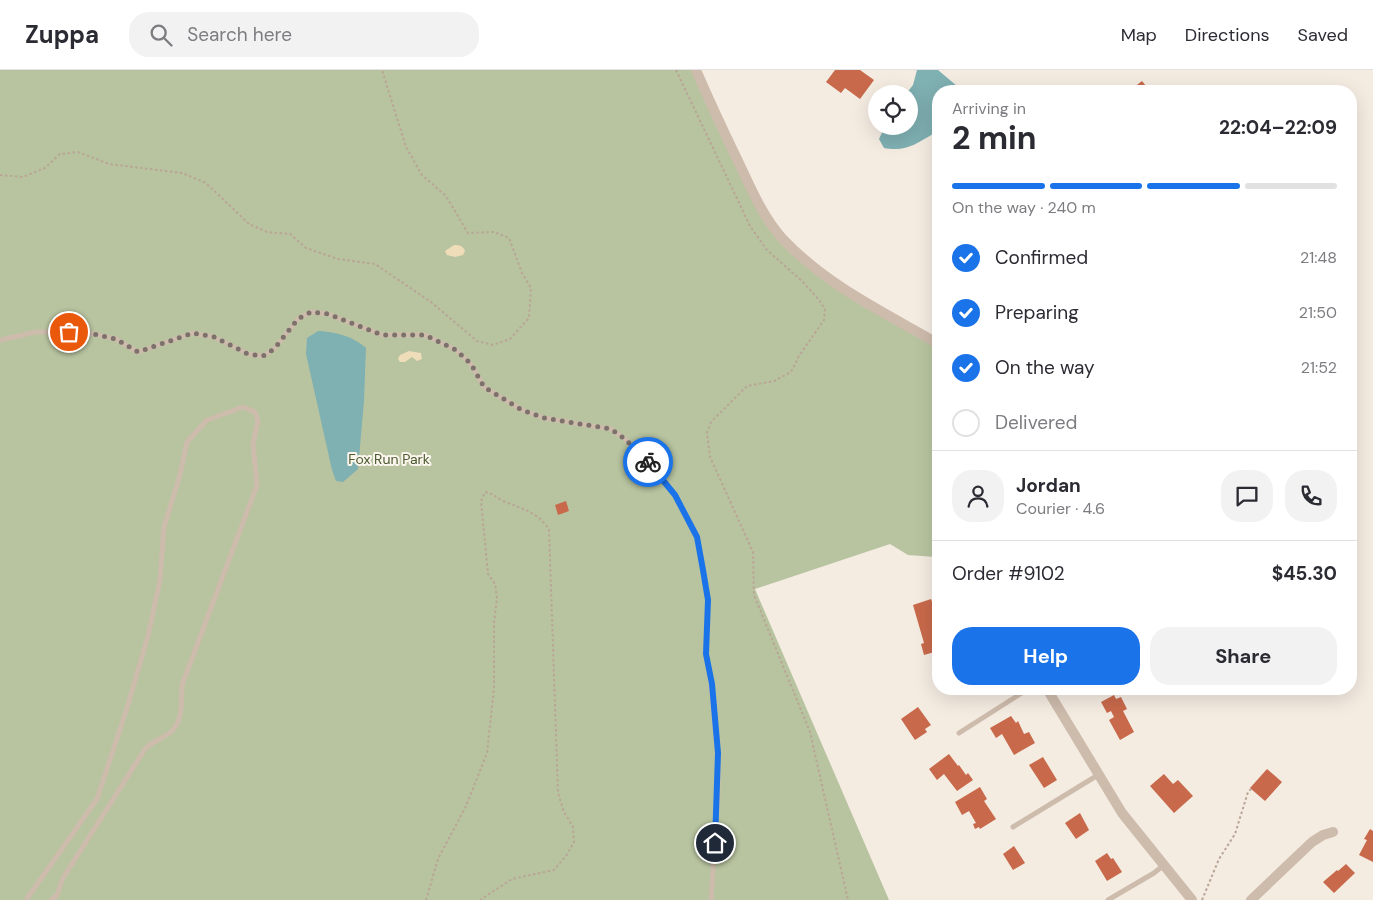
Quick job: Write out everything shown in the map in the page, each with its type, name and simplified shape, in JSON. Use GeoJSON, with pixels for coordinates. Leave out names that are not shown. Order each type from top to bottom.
{"type":"FeatureCollection","features":[{"type":"Feature","properties":{"kind":"street"},"geometry":{"type":"LineString","coordinates":[[696,70],[753,193],[768,220],[782,237],[813,267],[836,283],[932,340]]}},
{"type":"Feature","properties":{"kind":"street"},"geometry":{"type":"LineString","coordinates":[[1051,695],[1122,812],[1192,900]]}},
{"type":"Feature","properties":{"kind":"street"},"geometry":{"type":"LineString","coordinates":[[1251,900],[1312,842],[1333,832]]}},
{"type":"Feature","properties":{"kind":"lane"},"geometry":{"type":"LineString","coordinates":[[0,340],[36,332],[85,332],[116,339],[138,352],[193,333],[214,337],[248,354],[263,356],[274,349],[298,319],[311,312],[328,314],[382,335],[425,335],[456,350],[471,364],[484,387],[522,410],[544,418],[611,429],[625,439],[646,459],[675,495],[697,537],[708,600],[706,654],[712,684],[718,753],[718,794],[711,900]]}},
{"type":"Feature","properties":{"kind":"lane"},"geometry":{"type":"LineString","coordinates":[[26,900],[97,799],[148,636],[160,580],[164,527],[180,475],[187,442],[207,420],[243,407],[254,412],[258,421],[253,444],[257,485],[182,686],[180,720],[170,733],[155,740],[144,749],[63,878],[57,895],[51,900]]}},
{"type":"Feature","properties":{"kind":"lane"},"geometry":{"type":"LineString","coordinates":[[960,734],[1019,695]]}},
{"type":"Feature","properties":{"kind":"lane"},"geometry":{"type":"LineString","coordinates":[[1013,827],[1098,775]]}},
{"type":"Feature","properties":{"kind":"lane"},"geometry":{"type":"LineString","coordinates":[[1108,900],[1165,865]]}},
{"type":"Feature","properties":{"kind":"path"},"geometry":{"type":"LineString","coordinates":[[0,175],[23,177],[45,168],[60,154],[78,152],[109,164],[182,173],[206,183],[250,224],[267,232],[290,234],[306,248],[338,259],[375,264],[431,302],[477,341],[493,345],[510,339],[529,318],[531,288],[522,273],[509,238],[494,232],[468,233],[446,196],[422,175],[406,148],[382,70]]}},
{"type":"Feature","properties":{"kind":"path"},"geometry":{"type":"LineString","coordinates":[[676,70],[750,226],[767,250],[803,282],[825,309],[824,320],[799,356],[791,372],[774,380],[747,386],[711,422],[708,433],[710,457],[753,552],[754,595],[810,732],[848,900]]}},
{"type":"Feature","properties":{"kind":"path"},"geometry":{"type":"LineString","coordinates":[[426,900],[438,859],[466,806],[487,754],[494,688],[494,622],[497,598],[495,584],[488,574],[481,500],[485,492],[524,508],[541,518],[549,529],[558,794],[564,812],[573,827],[574,842],[566,856],[554,870],[512,879],[480,900]]}},
{"type":"Feature","properties":{"kind":"path"},"geometry":{"type":"LineString","coordinates":[[1202,900],[1219,859],[1235,834],[1248,792],[1251,789]]}},
{"type":"Feature","properties":{"kind":"green space","name":"Fox Run Park"},"geometry":{"type":"Polygon","coordinates":[[[0,70],[696,70],[769,220],[813,267],[932,343],[932,557],[908,555],[890,544],[755,589],[889,900],[0,900],[0,70]]]}},
{"type":"Feature","properties":{"kind":"sand"},"geometry":{"type":"Polygon","coordinates":[[[454,245],[463,248],[465,251],[463,255],[455,257],[447,255],[445,251],[454,245]]]}},
{"type":"Feature","properties":{"kind":"sand"},"geometry":{"type":"Polygon","coordinates":[[[409,351],[421,353],[422,359],[417,361],[412,357],[405,362],[400,362],[398,359],[400,355],[409,351]]]}},
{"type":"Feature","properties":{"kind":"water"},"geometry":{"type":"Polygon","coordinates":[[[917,70],[938,70],[956,85],[932,85],[932,135],[916,144],[899,149],[884,148],[879,139],[881,135],[918,135],[918,85],[913,85],[917,70]]]}},
{"type":"Feature","properties":{"kind":"water"},"geometry":{"type":"Polygon","coordinates":[[[318,331],[344,335],[366,348],[364,401],[358,469],[343,482],[336,481],[332,470],[306,354],[307,338],[318,331]]]}},
{"type":"Feature","properties":{"kind":"building"},"geometry":{"type":"Polygon","coordinates":[[[835,70],[860,70],[874,80],[868,85],[868,88],[860,99],[845,88],[841,93],[826,82],[835,70]]]}},
{"type":"Feature","properties":{"kind":"building"},"geometry":{"type":"Polygon","coordinates":[[[1142,81],[1145,85],[1137,85],[1142,81]]]}},
{"type":"Feature","properties":{"kind":"building"},"geometry":{"type":"Polygon","coordinates":[[[566,501],[569,511],[558,515],[555,505],[566,501]]]}},
{"type":"Feature","properties":{"kind":"building"},"geometry":{"type":"Polygon","coordinates":[[[931,599],[932,653],[924,655],[921,644],[924,643],[913,605],[931,599]]]}},
{"type":"Feature","properties":{"kind":"building"},"geometry":{"type":"Polygon","coordinates":[[[1114,695],[1116,699],[1121,697],[1127,709],[1123,711],[1134,732],[1120,740],[1109,720],[1114,717],[1111,711],[1107,713],[1101,702],[1114,695]]]}},
{"type":"Feature","properties":{"kind":"building"},"geometry":{"type":"Polygon","coordinates":[[[918,707],[931,725],[925,729],[927,732],[915,740],[901,719],[918,707]]]}},
{"type":"Feature","properties":{"kind":"building"},"geometry":{"type":"Polygon","coordinates":[[[1011,716],[1016,723],[1018,721],[1024,734],[1029,732],[1035,743],[1014,755],[1002,734],[996,738],[990,728],[1011,716]]]}},
{"type":"Feature","properties":{"kind":"building"},"geometry":{"type":"Polygon","coordinates":[[[949,754],[966,775],[968,773],[973,780],[957,791],[944,774],[937,780],[929,769],[949,754]]]}},
{"type":"Feature","properties":{"kind":"building"},"geometry":{"type":"Polygon","coordinates":[[[1043,757],[1057,780],[1044,788],[1029,765],[1043,757]]]}},
{"type":"Feature","properties":{"kind":"building"},"geometry":{"type":"Polygon","coordinates":[[[1267,769],[1282,782],[1265,801],[1250,788],[1267,769]]]}},
{"type":"Feature","properties":{"kind":"building"},"geometry":{"type":"Polygon","coordinates":[[[1164,774],[1173,784],[1178,780],[1193,796],[1174,813],[1150,786],[1164,774]]]}},
{"type":"Feature","properties":{"kind":"building"},"geometry":{"type":"Polygon","coordinates":[[[980,787],[987,799],[984,801],[996,819],[980,829],[979,827],[975,829],[973,824],[976,823],[969,811],[962,815],[955,802],[980,787]]]}},
{"type":"Feature","properties":{"kind":"building"},"geometry":{"type":"Polygon","coordinates":[[[1080,813],[1089,830],[1076,839],[1065,823],[1080,813]]]}},
{"type":"Feature","properties":{"kind":"building"},"geometry":{"type":"Polygon","coordinates":[[[1370,829],[1373,831],[1373,862],[1359,855],[1367,840],[1364,839],[1370,829]]]}},
{"type":"Feature","properties":{"kind":"building"},"geometry":{"type":"Polygon","coordinates":[[[1014,846],[1025,863],[1013,870],[1003,854],[1014,846]]]}},
{"type":"Feature","properties":{"kind":"building"},"geometry":{"type":"Polygon","coordinates":[[[1107,853],[1111,859],[1113,858],[1122,872],[1107,881],[1095,861],[1107,853]]]}},
{"type":"Feature","properties":{"kind":"building"},"geometry":{"type":"Polygon","coordinates":[[[1346,864],[1355,873],[1334,893],[1323,882],[1346,864]]]}},
{"type":"Feature","properties":{"kind":"way so far"},"geometry":{"type":"LineString","coordinates":[[69,332],[85,332],[116,339],[138,352],[193,333],[214,337],[248,354],[263,356],[274,349],[298,319],[311,312],[328,314],[382,335],[425,335],[456,350],[478,373],[484,387],[522,410],[544,418],[611,429],[625,439],[648,462]]}},
{"type":"Feature","properties":{"kind":"route"},"geometry":{"type":"LineString","coordinates":[[648,462],[675,495],[697,537],[703,570],[708,600],[706,654],[712,684],[718,753],[715,843]]}}]}
